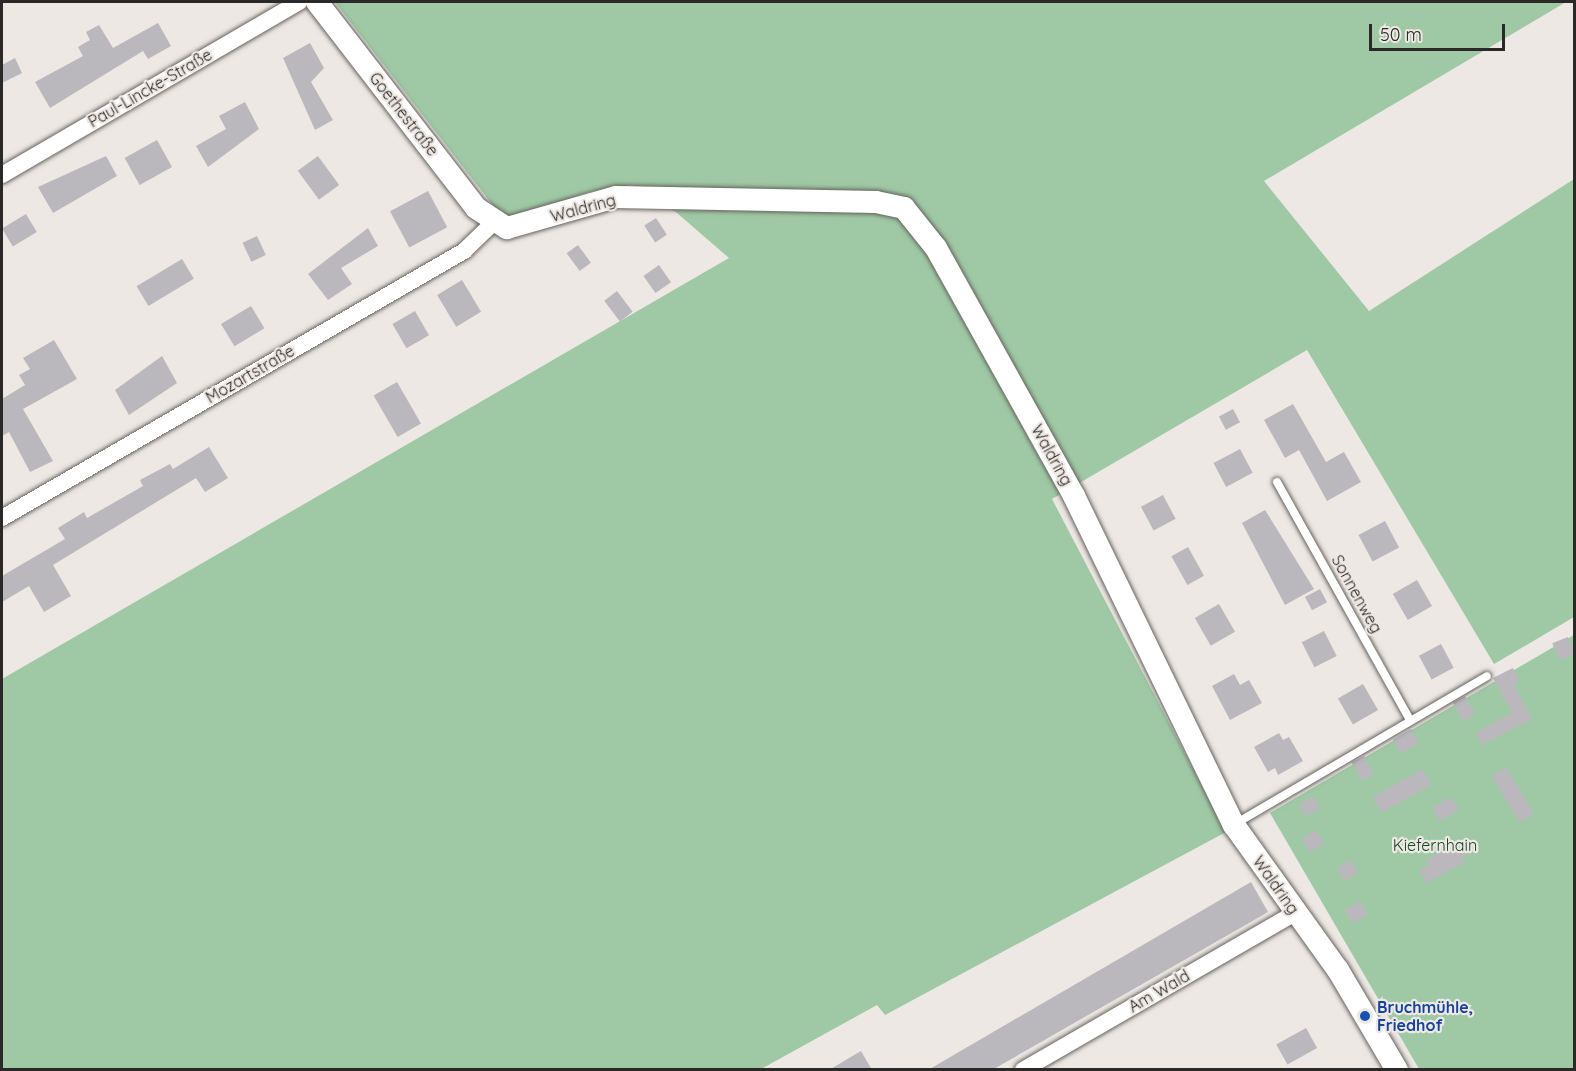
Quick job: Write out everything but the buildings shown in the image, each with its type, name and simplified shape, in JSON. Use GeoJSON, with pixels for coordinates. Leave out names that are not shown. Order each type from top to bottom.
{"type":"FeatureCollection","features":[{"type":"Feature","properties":{"kind":"street","name":"Paul-Lincke-Straße"},"geometry":{"type":"LineString","coordinates":[[2,175],[299,2]]}},
{"type":"Feature","properties":{"kind":"street","name":"Goethestraße"},"geometry":{"type":"LineString","coordinates":[[317,2],[493,223]]}},
{"type":"Feature","properties":{"kind":"street","name":"Waldring"},"geometry":{"type":"LineString","coordinates":[[493,223],[520,226],[616,197],[876,202],[904,208],[936,248],[1074,496],[1234,825],[1338,970],[1397,1070]]}},
{"type":"Feature","properties":{"kind":"street","name":"Mozartstraße"},"geometry":{"type":"LineString","coordinates":[[2,518],[464,251],[493,223]]}},
{"type":"Feature","properties":{"kind":"street","name":"Am Wald"},"geometry":{"type":"LineString","coordinates":[[1023,1070],[1295,912]]}},
{"type":"Feature","properties":{"kind":"lane","name":"Sonnenweg"},"geometry":{"type":"LineString","coordinates":[[1277,483],[1410,720]]}},
{"type":"Feature","properties":{"kind":"lane"},"geometry":{"type":"LineString","coordinates":[[1234,825],[1486,676]]}},
{"type":"Feature","properties":{"kind":"green space"},"geometry":{"type":"Polygon","coordinates":[[[335,2],[1566,2],[1264,181],[1369,311],[1574,179],[1574,617],[1494,664],[1307,350],[1052,499],[1226,832],[885,1015],[877,1005],[761,1069],[2,1069],[2,679],[729,258],[677,213],[632,185],[589,192],[505,221],[335,2]]]}},
{"type":"Feature","properties":{"kind":"green space","name":"Kiefernhain"},"geometry":{"type":"Polygon","coordinates":[[[1574,635],[1574,1069],[1419,1069],[1270,813],[1574,635]]]}},
{"type":"Feature","properties":{"kind":"place","name":"Bruchmühle, Friedhof"},"geometry":{"type":"Point","coordinates":[1365,1016]}}]}
